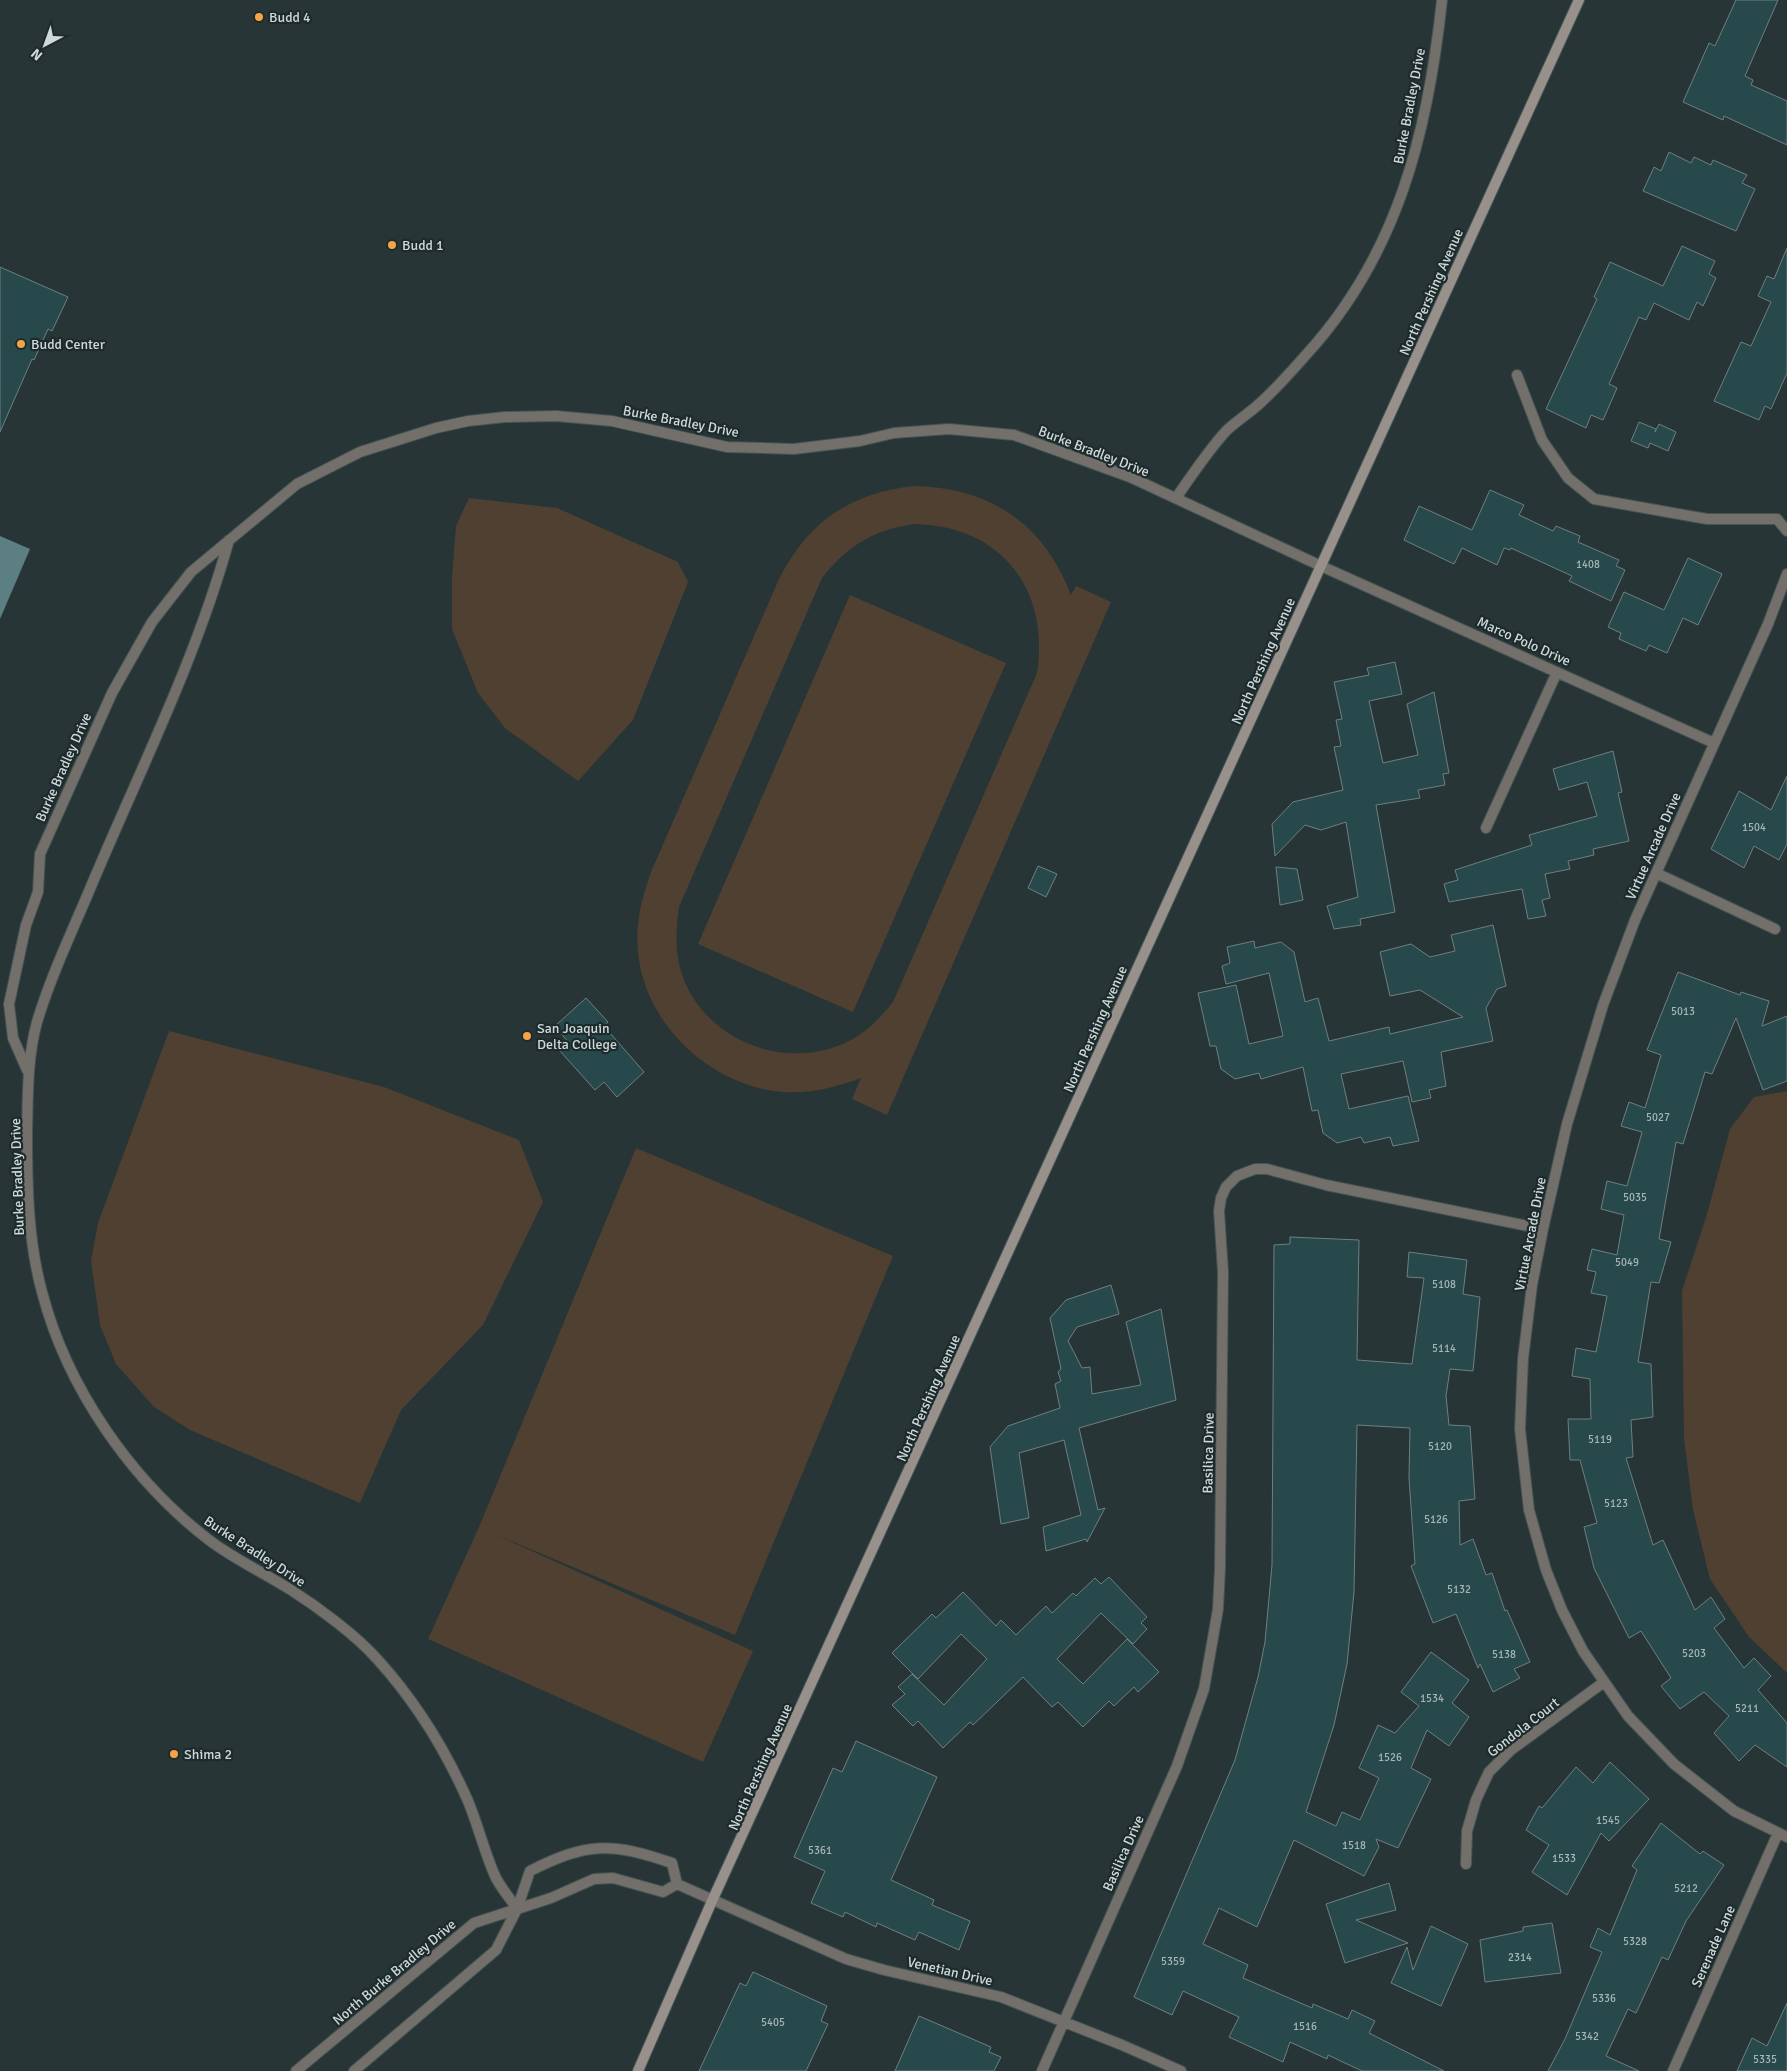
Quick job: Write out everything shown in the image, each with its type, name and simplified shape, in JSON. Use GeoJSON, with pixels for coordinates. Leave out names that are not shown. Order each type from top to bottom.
{"type":"FeatureCollection","features":[{"type":"Feature","properties":{"kind":"main road","name":"North Pershing Avenue"},"geometry":{"type":"LineString","coordinates":[[638,2071],[712,1901],[1579,0]]}},
{"type":"Feature","properties":{"kind":"street","name":"Burke Bradley Drive"},"geometry":{"type":"LineString","coordinates":[[1176,498],[1208,452],[1228,430],[1258,405],[1307,355],[1352,296],[1391,225],[1415,159],[1431,84],[1442,0]]}},
{"type":"Feature","properties":{"kind":"street"},"geometry":{"type":"LineString","coordinates":[[1517,374],[1542,440],[1568,478],[1594,499],[1707,519],[1777,519],[1787,531]]}},
{"type":"Feature","properties":{"kind":"street","name":"Burke Bradley Drive"},"geometry":{"type":"LineString","coordinates":[[27,1070],[13,1038],[9,1004],[26,925],[38,892],[40,854],[112,693],[152,622],[191,572],[297,484],[360,452],[436,428],[468,421],[505,417],[556,416],[612,421],[727,447],[794,449],[860,440],[894,433],[949,429],[992,432],[1014,435],[1130,477],[1321,566]]}},
{"type":"Feature","properties":{"kind":"street","name":"Burke Bradley Drive"},"geometry":{"type":"LineString","coordinates":[[229,539],[217,581],[176,692],[114,831],[47,993],[36,1026],[27,1070],[28,1197],[30,1225],[41,1289],[54,1329],[76,1378],[92,1407],[137,1470],[169,1505],[210,1541],[291,1590],[356,1638],[382,1664],[406,1693],[439,1743],[468,1801],[496,1879],[517,1909]]}},
{"type":"Feature","properties":{"kind":"street","name":"Marco Polo Drive"},"geometry":{"type":"LineString","coordinates":[[1321,566],[1714,743]]}},
{"type":"Feature","properties":{"kind":"street","name":"Virtue Arcade Drive"},"geometry":{"type":"LineString","coordinates":[[1783,1835],[1734,1811],[1674,1764],[1628,1716],[1583,1652],[1562,1610],[1546,1570],[1529,1510],[1520,1429],[1522,1359],[1532,1285],[1567,1124],[1603,1005],[1635,920],[1768,624],[1787,574]]}},
{"type":"Feature","properties":{"kind":"street"},"geometry":{"type":"LineString","coordinates":[[1486,828],[1557,672]]}},
{"type":"Feature","properties":{"kind":"street"},"geometry":{"type":"LineString","coordinates":[[1656,873],[1775,929]]}},
{"type":"Feature","properties":{"kind":"street","name":"Basilica Drive"},"geometry":{"type":"LineString","coordinates":[[1042,2071],[1177,1766],[1204,1689],[1218,1609],[1220,1568],[1223,1272],[1219,1211],[1221,1198],[1226,1188],[1237,1176],[1255,1169],[1267,1169],[1326,1186],[1543,1229]]}},
{"type":"Feature","properties":{"kind":"street","name":"Gondola Court"},"geometry":{"type":"LineString","coordinates":[[1466,1864],[1467,1831],[1476,1800],[1489,1772],[1511,1750],[1604,1682]]}},
{"type":"Feature","properties":{"kind":"street","name":"Serenade Lane"},"geometry":{"type":"LineString","coordinates":[[1673,2071],[1783,1835]]}},
{"type":"Feature","properties":{"kind":"street"},"geometry":{"type":"LineString","coordinates":[[354,2071],[496,1950],[517,1909],[530,1871],[555,1858],[587,1849],[617,1847],[672,1863],[677,1884],[712,1901]]}},
{"type":"Feature","properties":{"kind":"street","name":"North Burke Bradley Drive"},"geometry":{"type":"LineString","coordinates":[[296,2071],[474,1923],[551,1898],[594,1879],[613,1878],[663,1892],[677,1884]]}},
{"type":"Feature","properties":{"kind":"street","name":"Venetian Drive"},"geometry":{"type":"LineString","coordinates":[[712,1901],[846,1959],[884,1970],[1001,1997],[1064,2021],[1181,2071]]}},
{"type":"Feature","properties":{"kind":"shaded area"},"geometry":{"type":"Polygon","coordinates":[[[913,486],[941,488],[966,493],[989,502],[1010,514],[1029,529],[1046,548],[1060,570],[1071,595],[1076,586],[1111,602],[887,1115],[852,1099],[861,1078],[823,1089],[783,1092],[753,1086],[724,1075],[699,1058],[676,1037],[658,1013],[645,985],[638,955],[638,924],[651,872],[779,579],[804,541],[818,526],[850,504],[890,490],[913,486]],[[915,524],[887,530],[852,548],[822,578],[679,907],[677,953],[680,968],[690,993],[705,1013],[724,1030],[747,1043],[771,1051],[797,1053],[822,1051],[847,1042],[866,1030],[893,1002],[1037,673],[1039,643],[1036,615],[1027,589],[1013,568],[995,550],[972,536],[945,528],[915,524]]]}},
{"type":"Feature","properties":{"kind":"shaded area"},"geometry":{"type":"Polygon","coordinates":[[[469,498],[557,508],[678,562],[688,582],[633,720],[578,781],[505,728],[478,693],[452,629],[452,577],[456,526],[469,498]]]}},
{"type":"Feature","properties":{"kind":"shaded area"},"geometry":{"type":"Polygon","coordinates":[[[850,595],[1006,663],[853,1012],[698,944],[850,595]]]}},
{"type":"Feature","properties":{"kind":"shaded area"},"geometry":{"type":"Polygon","coordinates":[[[169,1031],[384,1087],[519,1140],[543,1202],[483,1325],[401,1410],[360,1503],[190,1430],[154,1407],[116,1364],[100,1325],[91,1261],[98,1223],[169,1031]]]}},
{"type":"Feature","properties":{"kind":"shaded area"},"geometry":{"type":"Polygon","coordinates":[[[1787,1091],[1787,1673],[1749,1637],[1710,1579],[1693,1510],[1684,1438],[1682,1291],[1707,1214],[1730,1129],[1754,1097],[1787,1091]]]}},
{"type":"Feature","properties":{"kind":"shaded area"},"geometry":{"type":"Polygon","coordinates":[[[636,1148],[893,1256],[735,1635],[494,1534],[753,1651],[703,1762],[428,1639],[479,1527],[636,1148]]]}},
{"type":"Feature","properties":{"kind":"water"},"geometry":{"type":"Polygon","coordinates":[[[0,536],[30,549],[0,619],[0,536]]]}},
{"type":"Feature","properties":{"kind":"building"},"geometry":{"type":"Polygon","coordinates":[[[1736,0],[1778,0],[1745,76],[1753,80],[1751,85],[1787,101],[1787,145],[1724,116],[1723,120],[1683,102],[1709,43],[1715,46],[1736,0]]]}},
{"type":"Feature","properties":{"kind":"building"},"geometry":{"type":"Polygon","coordinates":[[[1669,152],[1691,163],[1694,157],[1711,165],[1713,160],[1747,175],[1742,183],[1755,189],[1736,231],[1643,191],[1654,167],[1661,171],[1669,152]]]}},
{"type":"Feature","properties":{"kind":"building"},"geometry":{"type":"Polygon","coordinates":[[[1682,246],[1715,261],[1709,274],[1716,278],[1703,306],[1697,302],[1689,320],[1654,303],[1646,320],[1639,317],[1609,384],[1617,388],[1603,420],[1591,415],[1586,428],[1546,409],[1597,299],[1594,297],[1610,262],[1663,286],[1682,246]]]}},
{"type":"Feature","properties":{"kind":"building"},"geometry":{"type":"Polygon","coordinates":[[[1787,248],[1787,373],[1771,409],[1765,406],[1759,420],[1714,401],[1741,342],[1751,346],[1771,302],[1758,296],[1767,276],[1774,279],[1787,248]]]}},
{"type":"Feature","properties":{"kind":"building","name":"Budd Center"},"geometry":{"type":"Polygon","coordinates":[[[0,267],[68,297],[52,331],[48,329],[34,360],[32,359],[0,432],[0,267]]]}},
{"type":"Feature","properties":{"kind":"building"},"geometry":{"type":"Polygon","coordinates":[[[1639,422],[1656,429],[1655,432],[1659,424],[1676,432],[1668,451],[1650,443],[1648,448],[1631,441],[1639,422]]]}},
{"type":"Feature","properties":{"kind":"building"},"geometry":{"type":"Polygon","coordinates":[[[1490,490],[1524,505],[1519,515],[1553,531],[1556,526],[1580,536],[1578,542],[1619,560],[1616,566],[1625,570],[1611,601],[1569,581],[1572,576],[1511,548],[1510,550],[1504,548],[1497,565],[1462,548],[1454,564],[1404,540],[1419,506],[1472,530],[1490,490]]]}},
{"type":"Feature","properties":{"kind":"building"},"geometry":{"type":"Polygon","coordinates":[[[1688,558],[1722,574],[1698,625],[1683,618],[1667,653],[1649,645],[1646,651],[1619,639],[1621,633],[1608,627],[1624,592],[1664,610],[1688,558]]]}},
{"type":"Feature","properties":{"kind":"building"},"geometry":{"type":"Polygon","coordinates":[[[1395,662],[1402,694],[1369,701],[1383,763],[1418,755],[1407,704],[1434,692],[1449,773],[1443,774],[1445,785],[1418,790],[1420,798],[1376,805],[1395,912],[1360,919],[1361,925],[1334,929],[1327,906],[1358,897],[1346,822],[1321,830],[1305,825],[1275,856],[1272,824],[1293,802],[1343,790],[1334,747],[1341,746],[1336,720],[1342,719],[1334,682],[1369,675],[1367,668],[1395,662]]]}},
{"type":"Feature","properties":{"kind":"building"},"geometry":{"type":"Polygon","coordinates":[[[1613,751],[1622,792],[1618,793],[1629,841],[1593,849],[1594,855],[1568,861],[1570,869],[1545,874],[1550,898],[1542,900],[1546,916],[1528,919],[1522,889],[1449,902],[1444,884],[1458,880],[1455,870],[1532,845],[1529,835],[1597,816],[1587,782],[1559,790],[1553,769],[1613,751]]]}},
{"type":"Feature","properties":{"kind":"building"},"geometry":{"type":"Polygon","coordinates":[[[1787,776],[1787,844],[1779,860],[1754,846],[1744,868],[1711,849],[1739,791],[1771,810],[1787,776]]]}},
{"type":"Feature","properties":{"kind":"building"},"geometry":{"type":"Polygon","coordinates":[[[1038,866],[1057,874],[1046,897],[1028,888],[1038,866]]]}},
{"type":"Feature","properties":{"kind":"building"},"geometry":{"type":"Polygon","coordinates":[[[1276,867],[1297,869],[1303,900],[1280,905],[1276,867]]]}},
{"type":"Feature","properties":{"kind":"building"},"geometry":{"type":"Polygon","coordinates":[[[1493,925],[1506,986],[1497,989],[1486,1008],[1493,1041],[1441,1052],[1446,1086],[1429,1090],[1431,1098],[1412,1102],[1403,1061],[1341,1074],[1349,1109],[1408,1096],[1419,1141],[1393,1146],[1390,1137],[1364,1143],[1361,1137],[1337,1143],[1323,1133],[1318,1110],[1312,1111],[1303,1067],[1261,1079],[1259,1073],[1235,1079],[1221,1069],[1216,1046],[1210,1046],[1198,993],[1236,985],[1249,1044],[1283,1036],[1269,973],[1226,984],[1222,966],[1230,963],[1227,947],[1254,941],[1255,948],[1281,942],[1294,952],[1305,1002],[1318,998],[1329,1041],[1389,1027],[1390,1034],[1463,1017],[1420,990],[1390,996],[1380,952],[1411,944],[1430,957],[1455,951],[1451,935],[1493,925]]]}},
{"type":"Feature","properties":{"kind":"building"},"geometry":{"type":"Polygon","coordinates":[[[1678,972],[1740,995],[1741,992],[1769,1001],[1762,1026],[1787,1016],[1787,1081],[1763,1090],[1736,1018],[1712,1074],[1705,1072],[1683,1144],[1676,1142],[1659,1239],[1671,1242],[1659,1283],[1651,1282],[1638,1362],[1651,1364],[1653,1417],[1631,1420],[1633,1457],[1626,1458],[1653,1545],[1663,1540],[1695,1610],[1711,1597],[1725,1619],[1714,1628],[1744,1668],[1754,1658],[1771,1676],[1758,1690],[1787,1723],[1787,1767],[1755,1745],[1739,1761],[1714,1733],[1729,1716],[1704,1692],[1680,1709],[1661,1686],[1671,1678],[1641,1631],[1629,1638],[1594,1568],[1584,1527],[1597,1523],[1580,1460],[1570,1460],[1568,1419],[1591,1419],[1590,1379],[1572,1376],[1576,1348],[1596,1352],[1607,1296],[1591,1293],[1596,1272],[1587,1270],[1592,1249],[1617,1255],[1624,1215],[1601,1209],[1607,1181],[1627,1186],[1642,1132],[1621,1126],[1629,1102],[1645,1108],[1661,1055],[1647,1050],[1678,972]]]}},
{"type":"Feature","properties":{"kind":"building"},"geometry":{"type":"Polygon","coordinates":[[[586,998],[608,1022],[604,1026],[644,1072],[617,1097],[604,1082],[595,1090],[560,1051],[569,1043],[555,1026],[586,998]]]}},
{"type":"Feature","properties":{"kind":"building"},"geometry":{"type":"Polygon","coordinates":[[[1290,1237],[1359,1240],[1357,1360],[1412,1364],[1424,1278],[1407,1277],[1409,1252],[1467,1260],[1463,1294],[1480,1297],[1473,1371],[1450,1369],[1446,1396],[1449,1425],[1470,1426],[1475,1499],[1459,1501],[1460,1545],[1473,1539],[1486,1575],[1492,1573],[1505,1611],[1507,1610],[1530,1662],[1514,1669],[1520,1678],[1493,1692],[1480,1664],[1478,1668],[1456,1614],[1433,1623],[1411,1566],[1415,1564],[1409,1478],[1410,1428],[1357,1425],[1354,1592],[1347,1664],[1334,1725],[1306,1812],[1336,1826],[1342,1812],[1360,1820],[1379,1778],[1359,1768],[1378,1725],[1395,1733],[1419,1706],[1401,1692],[1431,1652],[1469,1680],[1452,1703],[1469,1717],[1449,1746],[1427,1730],[1411,1768],[1431,1779],[1398,1848],[1376,1839],[1379,1847],[1364,1876],[1294,1840],[1257,1927],[1219,1908],[1203,1944],[1248,1965],[1243,1978],[1312,2008],[1313,2004],[1348,2019],[1352,2010],[1375,2021],[1369,2033],[1444,2071],[1362,2071],[1328,2055],[1327,2059],[1290,2042],[1283,2062],[1229,2037],[1239,2017],[1183,1991],[1172,2015],[1134,1997],[1235,1760],[1258,1677],[1265,1642],[1272,1565],[1274,1245],[1290,1244],[1290,1237]]]}},
{"type":"Feature","properties":{"kind":"building"},"geometry":{"type":"Polygon","coordinates":[[[1111,1285],[1119,1314],[1077,1327],[1068,1341],[1082,1368],[1090,1367],[1092,1394],[1141,1385],[1126,1322],[1161,1309],[1176,1400],[1079,1428],[1098,1510],[1105,1508],[1087,1542],[1086,1539],[1046,1551],[1043,1527],[1081,1515],[1064,1440],[1019,1453],[1029,1518],[1001,1524],[990,1447],[1008,1426],[1060,1408],[1055,1384],[1061,1381],[1058,1372],[1061,1369],[1050,1318],[1066,1300],[1111,1285]]]}},
{"type":"Feature","properties":{"kind":"building"},"geometry":{"type":"Polygon","coordinates":[[[1109,1577],[1147,1617],[1141,1623],[1147,1629],[1133,1644],[1101,1613],[1057,1659],[1083,1684],[1127,1639],[1159,1672],[1138,1692],[1134,1687],[1114,1706],[1109,1701],[1083,1727],[1058,1702],[1052,1707],[1023,1677],[973,1725],[970,1722],[943,1748],[918,1721],[913,1726],[892,1705],[905,1694],[898,1687],[912,1674],[944,1705],[987,1659],[961,1634],[918,1679],[892,1653],[932,1614],[936,1618],[963,1592],[996,1626],[1001,1620],[1016,1635],[1046,1606],[1052,1613],[1073,1593],[1076,1596],[1095,1578],[1101,1584],[1109,1577]]]}},
{"type":"Feature","properties":{"kind":"building"},"geometry":{"type":"Polygon","coordinates":[[[856,1741],[937,1777],[891,1880],[934,1900],[932,1905],[970,1921],[959,1950],[919,1932],[915,1940],[877,1923],[876,1927],[845,1912],[843,1917],[811,1903],[825,1871],[794,1857],[833,1768],[842,1772],[856,1741]]]}},
{"type":"Feature","properties":{"kind":"building"},"geometry":{"type":"Polygon","coordinates":[[[1610,1762],[1649,1799],[1609,1841],[1601,1833],[1567,1895],[1532,1872],[1549,1845],[1526,1830],[1539,1806],[1542,1808],[1576,1767],[1593,1783],[1610,1762]]]}},
{"type":"Feature","properties":{"kind":"building"},"geometry":{"type":"Polygon","coordinates":[[[1661,1823],[1700,1854],[1703,1851],[1724,1865],[1686,1921],[1668,1960],[1662,1957],[1636,2013],[1628,2009],[1606,2056],[1639,2071],[1548,2071],[1565,2039],[1602,1952],[1590,1947],[1598,1928],[1610,1935],[1637,1870],[1632,1866],[1661,1823]]]}},
{"type":"Feature","properties":{"kind":"building"},"geometry":{"type":"Polygon","coordinates":[[[1389,1883],[1396,1910],[1356,1920],[1408,1943],[1345,1963],[1326,1904],[1389,1883]]]}},
{"type":"Feature","properties":{"kind":"building"},"geometry":{"type":"Polygon","coordinates":[[[1552,1923],[1561,1973],[1485,1982],[1480,1940],[1523,1931],[1523,1927],[1552,1923]]]}},
{"type":"Feature","properties":{"kind":"building"},"geometry":{"type":"Polygon","coordinates":[[[1431,1926],[1468,1944],[1441,2006],[1391,1983],[1407,1947],[1413,1970],[1431,1926]]]}},
{"type":"Feature","properties":{"kind":"building"},"geometry":{"type":"Polygon","coordinates":[[[753,1972],[827,2006],[821,2021],[828,2024],[806,2071],[699,2071],[740,1983],[746,1986],[753,1972]]]}},
{"type":"Feature","properties":{"kind":"building"},"geometry":{"type":"Polygon","coordinates":[[[1787,2003],[1787,2071],[1737,2071],[1752,2038],[1767,2046],[1787,2003]]]}},
{"type":"Feature","properties":{"kind":"building"},"geometry":{"type":"Polygon","coordinates":[[[919,2016],[991,2047],[989,2052],[1001,2057],[994,2071],[895,2071],[919,2016]]]}},
{"type":"Feature","properties":{"kind":"place","name":"Budd 4"},"geometry":{"type":"Point","coordinates":[259,17]}},
{"type":"Feature","properties":{"kind":"place","name":"Budd 1"},"geometry":{"type":"Point","coordinates":[392,245]}},
{"type":"Feature","properties":{"kind":"place","name":"Budd Center"},"geometry":{"type":"Point","coordinates":[21,344]}},
{"type":"Feature","properties":{"kind":"place","name":"San Joaquin Delta College"},"geometry":{"type":"Point","coordinates":[527,1036]}},
{"type":"Feature","properties":{"kind":"place","name":"Shima 2"},"geometry":{"type":"Point","coordinates":[174,1754]}}]}
